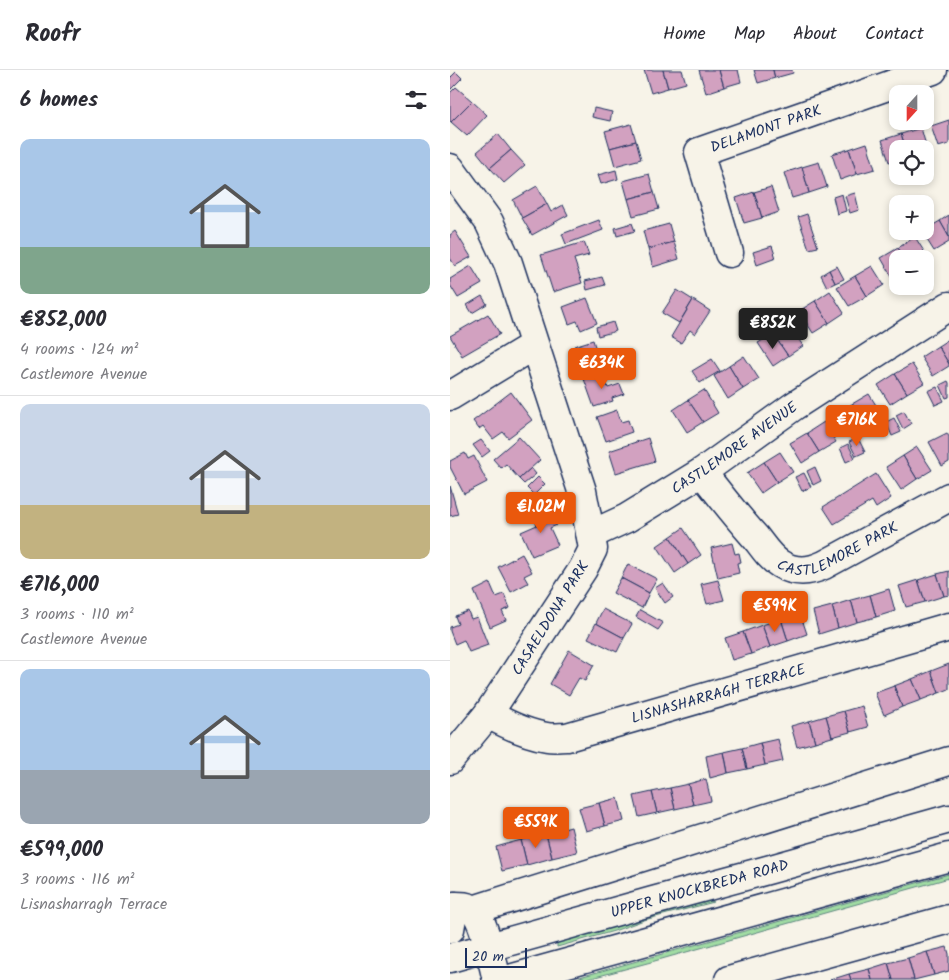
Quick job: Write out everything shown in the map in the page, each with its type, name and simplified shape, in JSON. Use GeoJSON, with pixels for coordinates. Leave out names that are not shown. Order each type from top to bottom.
{"type":"FeatureCollection","features":[{"type":"Feature","properties":{"kind":"main road","name":"DELAMONT PARK"},"geometry":{"type":"LineString","coordinates":[[729,253],[699,152],[933,70]]}},
{"type":"Feature","properties":{"kind":"main road","name":"CASAELDONA PARK"},"geometry":{"type":"LineString","coordinates":[[450,168],[489,222],[508,263],[582,492],[592,549],[583,569],[488,714],[454,747]]}},
{"type":"Feature","properties":{"kind":"main road","name":"CASTLEMORE AVENUE"},"geometry":{"type":"LineString","coordinates":[[590,532],[601,530],[628,518],[702,472],[794,406],[949,306]]}},
{"type":"Feature","properties":{"kind":"main road"},"geometry":{"type":"LineString","coordinates":[[450,396],[534,345]]}},
{"type":"Feature","properties":{"kind":"main road","name":"CASTLEMORE PARK"},"geometry":{"type":"LineString","coordinates":[[702,472],[773,559],[781,565],[803,571],[814,570],[824,565],[949,497]]}},
{"type":"Feature","properties":{"kind":"main road","name":"LISNASHARRAGH TERRACE"},"geometry":{"type":"LineString","coordinates":[[488,714],[523,730],[548,737],[567,737],[949,627]]}},
{"type":"Feature","properties":{"kind":"main road"},"geometry":{"type":"LineString","coordinates":[[457,912],[949,761]]}},
{"type":"Feature","properties":{"kind":"main road","name":"UPPER KNOCKBREDA ROAD"},"geometry":{"type":"LineString","coordinates":[[450,958],[949,819]]}},
{"type":"Feature","properties":{"kind":"main road"},"geometry":{"type":"LineString","coordinates":[[506,980],[949,857]]}},
{"type":"Feature","properties":{"kind":"main road"},"geometry":{"type":"LineString","coordinates":[[457,912],[480,919],[497,980]]}},
{"type":"Feature","properties":{"kind":"main road"},"geometry":{"type":"LineString","coordinates":[[729,980],[949,919]]}},
{"type":"Feature","properties":{"kind":"green space"},"geometry":{"type":"Polygon","coordinates":[[[949,874],[949,878],[651,962],[584,980],[569,980],[949,874]]]}},
{"type":"Feature","properties":{"kind":"green space"},"geometry":{"type":"Polygon","coordinates":[[[704,899],[714,902],[644,920],[614,931],[557,947],[557,940],[704,899]]]}},
{"type":"Feature","properties":{"kind":"building"},"geometry":{"type":"Polygon","coordinates":[[[644,70],[663,70],[668,88],[651,93],[644,70]]]}},
{"type":"Feature","properties":{"kind":"building"},"geometry":{"type":"Polygon","coordinates":[[[663,70],[682,70],[686,83],[668,88],[663,70]]]}},
{"type":"Feature","properties":{"kind":"building"},"geometry":{"type":"Polygon","coordinates":[[[699,70],[719,70],[724,87],[706,93],[699,70]]]}},
{"type":"Feature","properties":{"kind":"building"},"geometry":{"type":"Polygon","coordinates":[[[719,70],[738,70],[741,82],[724,87],[719,70]]]}},
{"type":"Feature","properties":{"kind":"building"},"geometry":{"type":"Polygon","coordinates":[[[754,70],[773,70],[775,78],[758,83],[754,70]]]}},
{"type":"Feature","properties":{"kind":"building"},"geometry":{"type":"Polygon","coordinates":[[[773,70],[792,70],[793,73],[775,78],[773,70]]]}},
{"type":"Feature","properties":{"kind":"building"},"geometry":{"type":"Polygon","coordinates":[[[456,72],[462,78],[450,90],[450,78],[456,72]]]}},
{"type":"Feature","properties":{"kind":"building"},"geometry":{"type":"Polygon","coordinates":[[[456,87],[472,101],[451,122],[450,93],[456,87]]]}},
{"type":"Feature","properties":{"kind":"building"},"geometry":{"type":"Polygon","coordinates":[[[472,101],[487,115],[467,136],[451,122],[472,101]]]}},
{"type":"Feature","properties":{"kind":"building"},"geometry":{"type":"Polygon","coordinates":[[[594,108],[612,112],[610,121],[592,117],[594,108]]]}},
{"type":"Feature","properties":{"kind":"building"},"geometry":{"type":"Polygon","coordinates":[[[949,120],[949,144],[938,147],[932,130],[934,130],[934,125],[949,120]]]}},
{"type":"Feature","properties":{"kind":"building"},"geometry":{"type":"Polygon","coordinates":[[[631,124],[636,141],[610,148],[605,131],[631,124]]]}},
{"type":"Feature","properties":{"kind":"building"},"geometry":{"type":"Polygon","coordinates":[[[922,130],[924,140],[903,140],[901,134],[922,130]]]}},
{"type":"Feature","properties":{"kind":"building"},"geometry":{"type":"Polygon","coordinates":[[[498,134],[511,150],[490,168],[477,152],[498,134]]]}},
{"type":"Feature","properties":{"kind":"building"},"geometry":{"type":"Polygon","coordinates":[[[901,134],[903,140],[889,140],[889,162],[882,140],[901,134]]]}},
{"type":"Feature","properties":{"kind":"building"},"geometry":{"type":"Polygon","coordinates":[[[636,141],[641,159],[615,166],[610,148],[636,141]]]}},
{"type":"Feature","properties":{"kind":"building"},"geometry":{"type":"Polygon","coordinates":[[[867,143],[875,169],[857,174],[849,149],[867,143]]]}},
{"type":"Feature","properties":{"kind":"building"},"geometry":{"type":"Polygon","coordinates":[[[849,149],[857,174],[840,180],[832,154],[849,149]]]}},
{"type":"Feature","properties":{"kind":"building"},"geometry":{"type":"Polygon","coordinates":[[[511,150],[525,165],[504,183],[490,168],[511,150]]]}},
{"type":"Feature","properties":{"kind":"building"},"geometry":{"type":"Polygon","coordinates":[[[819,162],[827,187],[809,193],[802,167],[819,162]]]}},
{"type":"Feature","properties":{"kind":"building"},"geometry":{"type":"Polygon","coordinates":[[[802,167],[809,193],[792,198],[784,173],[802,167]]]}},
{"type":"Feature","properties":{"kind":"building"},"geometry":{"type":"Polygon","coordinates":[[[616,170],[618,179],[601,184],[598,175],[616,170]]]}},
{"type":"Feature","properties":{"kind":"building"},"geometry":{"type":"Polygon","coordinates":[[[649,174],[654,192],[628,199],[623,181],[649,174]]]}},
{"type":"Feature","properties":{"kind":"building"},"geometry":{"type":"Polygon","coordinates":[[[537,186],[547,204],[522,218],[513,200],[537,186]]]}},
{"type":"Feature","properties":{"kind":"building"},"geometry":{"type":"Polygon","coordinates":[[[771,187],[779,212],[762,218],[754,192],[771,187]]]}},
{"type":"Feature","properties":{"kind":"building"},"geometry":{"type":"Polygon","coordinates":[[[654,192],[659,209],[633,216],[628,199],[654,192]]]}},
{"type":"Feature","properties":{"kind":"building"},"geometry":{"type":"Polygon","coordinates":[[[754,192],[762,218],[744,223],[736,198],[754,192]]]}},
{"type":"Feature","properties":{"kind":"building"},"geometry":{"type":"Polygon","coordinates":[[[855,193],[859,210],[850,213],[845,196],[855,193]]]}},
{"type":"Feature","properties":{"kind":"building"},"geometry":{"type":"Polygon","coordinates":[[[842,194],[846,211],[837,214],[833,197],[842,194]]]}},
{"type":"Feature","properties":{"kind":"building"},"geometry":{"type":"Polygon","coordinates":[[[547,204],[551,212],[563,205],[568,215],[532,235],[522,218],[547,204]]]}},
{"type":"Feature","properties":{"kind":"building"},"geometry":{"type":"Polygon","coordinates":[[[807,214],[818,247],[809,249],[798,217],[807,214]]]}},
{"type":"Feature","properties":{"kind":"building"},"geometry":{"type":"Polygon","coordinates":[[[949,215],[949,237],[940,221],[949,215]]]}},
{"type":"Feature","properties":{"kind":"building"},"geometry":{"type":"Polygon","coordinates":[[[599,220],[603,230],[566,244],[562,234],[599,220]]]}},
{"type":"Feature","properties":{"kind":"building"},"geometry":{"type":"Polygon","coordinates":[[[940,221],[949,237],[949,242],[934,251],[927,240],[934,240],[934,225],[940,221]]]}},
{"type":"Feature","properties":{"kind":"building"},"geometry":{"type":"Polygon","coordinates":[[[632,223],[635,231],[617,236],[615,228],[632,223]]]}},
{"type":"Feature","properties":{"kind":"building"},"geometry":{"type":"Polygon","coordinates":[[[669,224],[674,242],[648,249],[643,231],[669,224]]]}},
{"type":"Feature","properties":{"kind":"building"},"geometry":{"type":"Polygon","coordinates":[[[455,231],[471,257],[455,266],[450,258],[450,235],[455,231]]]}},
{"type":"Feature","properties":{"kind":"building"},"geometry":{"type":"Polygon","coordinates":[[[910,240],[917,240],[923,250],[899,250],[898,248],[910,240]]]}},
{"type":"Feature","properties":{"kind":"building"},"geometry":{"type":"Polygon","coordinates":[[[584,242],[589,255],[574,259],[582,283],[553,292],[541,255],[584,242]]]}},
{"type":"Feature","properties":{"kind":"building"},"geometry":{"type":"Polygon","coordinates":[[[674,242],[679,259],[653,267],[648,249],[674,242]]]}},
{"type":"Feature","properties":{"kind":"building"},"geometry":{"type":"Polygon","coordinates":[[[772,246],[776,258],[757,265],[753,252],[772,246]]]}},
{"type":"Feature","properties":{"kind":"building"},"geometry":{"type":"Polygon","coordinates":[[[889,253],[889,272],[881,258],[889,253]]]}},
{"type":"Feature","properties":{"kind":"building"},"geometry":{"type":"Polygon","coordinates":[[[471,266],[482,284],[458,298],[450,285],[450,279],[471,266]]]}},
{"type":"Feature","properties":{"kind":"building"},"geometry":{"type":"Polygon","coordinates":[[[837,266],[844,279],[835,283],[829,270],[837,266]]]}},
{"type":"Feature","properties":{"kind":"building"},"geometry":{"type":"Polygon","coordinates":[[[872,266],[884,285],[867,296],[855,276],[872,266]]]}},
{"type":"Feature","properties":{"kind":"building"},"geometry":{"type":"Polygon","coordinates":[[[829,270],[835,283],[827,287],[821,275],[829,270]]]}},
{"type":"Feature","properties":{"kind":"building"},"geometry":{"type":"Polygon","coordinates":[[[855,276],[867,296],[849,306],[837,287],[855,276]]]}},
{"type":"Feature","properties":{"kind":"building"},"geometry":{"type":"Polygon","coordinates":[[[602,277],[605,285],[587,290],[585,281],[602,277]]]}},
{"type":"Feature","properties":{"kind":"building"},"geometry":{"type":"Polygon","coordinates":[[[677,290],[693,300],[679,323],[662,313],[677,290]]]}},
{"type":"Feature","properties":{"kind":"building"},"geometry":{"type":"Polygon","coordinates":[[[830,291],[844,313],[829,323],[815,301],[830,291]]]}},
{"type":"Feature","properties":{"kind":"building"},"geometry":{"type":"Polygon","coordinates":[[[482,296],[487,304],[472,313],[467,305],[482,296]]]}},
{"type":"Feature","properties":{"kind":"building"},"geometry":{"type":"Polygon","coordinates":[[[587,298],[597,323],[581,330],[577,321],[569,324],[563,307],[587,298]]]}},
{"type":"Feature","properties":{"kind":"building"},"geometry":{"type":"Polygon","coordinates":[[[693,300],[710,311],[695,334],[690,330],[681,343],[671,337],[693,300]]]}},
{"type":"Feature","properties":{"kind":"building"},"geometry":{"type":"Polygon","coordinates":[[[815,301],[829,323],[813,333],[799,311],[815,301]]]}},
{"type":"Feature","properties":{"kind":"building"},"geometry":{"type":"Polygon","coordinates":[[[488,314],[500,334],[462,356],[450,336],[488,314]]]}},
{"type":"Feature","properties":{"kind":"building"},"geometry":{"type":"Polygon","coordinates":[[[613,322],[616,331],[598,336],[596,327],[613,322]]]}},
{"type":"Feature","properties":{"kind":"building"},"geometry":{"type":"Polygon","coordinates":[[[789,324],[803,346],[788,356],[773,334],[789,324]]]}},
{"type":"Feature","properties":{"kind":"building"},"geometry":{"type":"Polygon","coordinates":[[[773,334],[788,356],[773,366],[758,343],[773,334]]]}},
{"type":"Feature","properties":{"kind":"building"},"geometry":{"type":"Polygon","coordinates":[[[949,339],[949,364],[938,346],[949,339]]]}},
{"type":"Feature","properties":{"kind":"building"},"geometry":{"type":"Polygon","coordinates":[[[593,340],[597,353],[610,349],[614,360],[583,371],[574,346],[593,340]]]}},
{"type":"Feature","properties":{"kind":"building"},"geometry":{"type":"Polygon","coordinates":[[[938,346],[949,366],[933,376],[921,357],[938,346]]]}},
{"type":"Feature","properties":{"kind":"building"},"geometry":{"type":"Polygon","coordinates":[[[744,356],[759,379],[743,389],[729,366],[744,356]]]}},
{"type":"Feature","properties":{"kind":"building"},"geometry":{"type":"Polygon","coordinates":[[[627,358],[630,367],[612,372],[610,363],[627,358]]]}},
{"type":"Feature","properties":{"kind":"building"},"geometry":{"type":"Polygon","coordinates":[[[712,359],[720,371],[700,383],[692,371],[712,359]]]}},
{"type":"Feature","properties":{"kind":"building"},"geometry":{"type":"Polygon","coordinates":[[[912,364],[924,383],[907,393],[895,374],[912,364]]]}},
{"type":"Feature","properties":{"kind":"building"},"geometry":{"type":"Polygon","coordinates":[[[729,366],[743,389],[728,399],[714,376],[729,366]]]}},
{"type":"Feature","properties":{"kind":"building"},"geometry":{"type":"Polygon","coordinates":[[[603,373],[608,388],[620,384],[624,394],[612,398],[613,401],[594,407],[584,379],[603,373]]]}},
{"type":"Feature","properties":{"kind":"building"},"geometry":{"type":"Polygon","coordinates":[[[895,374],[907,393],[890,404],[878,385],[895,374]]]}},
{"type":"Feature","properties":{"kind":"building"},"geometry":{"type":"Polygon","coordinates":[[[948,381],[949,397],[946,398],[940,385],[948,381]]]}},
{"type":"Feature","properties":{"kind":"building"},"geometry":{"type":"Polygon","coordinates":[[[937,387],[944,401],[935,405],[928,391],[937,387]]]}},
{"type":"Feature","properties":{"kind":"building"},"geometry":{"type":"Polygon","coordinates":[[[704,390],[718,413],[703,422],[688,400],[704,390]]]}},
{"type":"Feature","properties":{"kind":"building"},"geometry":{"type":"Polygon","coordinates":[[[511,392],[532,420],[508,438],[503,432],[493,439],[483,426],[479,429],[473,421],[511,392]]]}},
{"type":"Feature","properties":{"kind":"building"},"geometry":{"type":"Polygon","coordinates":[[[869,394],[881,413],[864,423],[852,404],[869,394]]]}},
{"type":"Feature","properties":{"kind":"building"},"geometry":{"type":"Polygon","coordinates":[[[688,400],[703,422],[687,432],[673,410],[688,400]]]}},
{"type":"Feature","properties":{"kind":"building"},"geometry":{"type":"Polygon","coordinates":[[[852,404],[864,423],[847,434],[835,415],[852,404]]]}},
{"type":"Feature","properties":{"kind":"building"},"geometry":{"type":"Polygon","coordinates":[[[617,410],[621,422],[628,420],[632,432],[606,441],[597,417],[617,410]]]}},
{"type":"Feature","properties":{"kind":"building"},"geometry":{"type":"Polygon","coordinates":[[[904,411],[911,424],[903,429],[896,415],[904,411]]]}},
{"type":"Feature","properties":{"kind":"building"},"geometry":{"type":"Polygon","coordinates":[[[894,418],[901,432],[892,436],[886,422],[894,418]]]}},
{"type":"Feature","properties":{"kind":"building"},"geometry":{"type":"Polygon","coordinates":[[[824,422],[836,442],[819,452],[807,433],[824,422]]]}},
{"type":"Feature","properties":{"kind":"building"},"geometry":{"type":"Polygon","coordinates":[[[807,433],[819,452],[802,463],[790,443],[807,433]]]}},
{"type":"Feature","properties":{"kind":"building"},"geometry":{"type":"Polygon","coordinates":[[[947,433],[949,437],[949,462],[942,466],[929,442],[947,433]]]}},
{"type":"Feature","properties":{"kind":"building"},"geometry":{"type":"Polygon","coordinates":[[[519,437],[540,460],[519,479],[506,464],[501,468],[493,459],[519,437]]]}},
{"type":"Feature","properties":{"kind":"building"},"geometry":{"type":"Polygon","coordinates":[[[648,438],[655,461],[616,473],[609,451],[648,438]]]}},
{"type":"Feature","properties":{"kind":"building"},"geometry":{"type":"Polygon","coordinates":[[[858,438],[865,452],[856,456],[849,442],[858,438]]]}},
{"type":"Feature","properties":{"kind":"building"},"geometry":{"type":"Polygon","coordinates":[[[481,440],[490,451],[482,457],[473,445],[481,440]]]}},
{"type":"Feature","properties":{"kind":"building"},"geometry":{"type":"Polygon","coordinates":[[[848,444],[855,458],[846,462],[840,448],[848,444]]]}},
{"type":"Feature","properties":{"kind":"building"},"geometry":{"type":"Polygon","coordinates":[[[917,447],[932,470],[917,479],[903,456],[917,447]]]}},
{"type":"Feature","properties":{"kind":"building"},"geometry":{"type":"Polygon","coordinates":[[[780,452],[793,472],[777,482],[764,462],[780,452]]]}},
{"type":"Feature","properties":{"kind":"building"},"geometry":{"type":"Polygon","coordinates":[[[465,453],[468,459],[474,456],[487,482],[464,494],[450,467],[450,461],[465,453]]]}},
{"type":"Feature","properties":{"kind":"building"},"geometry":{"type":"Polygon","coordinates":[[[903,456],[917,479],[901,490],[886,467],[903,456]]]}},
{"type":"Feature","properties":{"kind":"building"},"geometry":{"type":"Polygon","coordinates":[[[764,462],[777,482],[761,493],[747,473],[764,462]]]}},
{"type":"Feature","properties":{"kind":"building"},"geometry":{"type":"Polygon","coordinates":[[[815,467],[821,481],[813,485],[807,471],[815,467]]]}},
{"type":"Feature","properties":{"kind":"building"},"geometry":{"type":"Polygon","coordinates":[[[531,468],[536,474],[524,484],[519,479],[531,468]]]}},
{"type":"Feature","properties":{"kind":"building"},"geometry":{"type":"Polygon","coordinates":[[[804,473],[811,487],[802,491],[795,477],[804,473]]]}},
{"type":"Feature","properties":{"kind":"building"},"geometry":{"type":"Polygon","coordinates":[[[876,474],[891,498],[876,508],[872,501],[834,524],[823,507],[876,474]]]}},
{"type":"Feature","properties":{"kind":"building"},"geometry":{"type":"Polygon","coordinates":[[[538,477],[545,484],[534,495],[527,488],[538,477]]]}},
{"type":"Feature","properties":{"kind":"building"},"geometry":{"type":"Polygon","coordinates":[[[450,486],[458,514],[450,516],[450,486]]]}},
{"type":"Feature","properties":{"kind":"building"},"geometry":{"type":"Polygon","coordinates":[[[551,511],[557,525],[550,528],[558,545],[532,556],[521,532],[537,525],[534,518],[551,511]]]}},
{"type":"Feature","properties":{"kind":"building"},"geometry":{"type":"Polygon","coordinates":[[[683,528],[701,555],[688,564],[670,537],[683,528]]]}},
{"type":"Feature","properties":{"kind":"building"},"geometry":{"type":"Polygon","coordinates":[[[670,537],[688,564],[675,573],[657,546],[670,537]]]}},
{"type":"Feature","properties":{"kind":"building"},"geometry":{"type":"Polygon","coordinates":[[[732,543],[735,554],[739,553],[741,562],[737,563],[739,573],[718,578],[711,548],[732,543]]]}},
{"type":"Feature","properties":{"kind":"building"},"geometry":{"type":"Polygon","coordinates":[[[522,554],[532,572],[524,576],[528,583],[511,592],[498,567],[522,554]]]}},
{"type":"Feature","properties":{"kind":"building"},"geometry":{"type":"Polygon","coordinates":[[[628,564],[657,579],[649,593],[621,578],[628,564]]]}},
{"type":"Feature","properties":{"kind":"building"},"geometry":{"type":"Polygon","coordinates":[[[949,571],[949,595],[944,596],[937,574],[949,571]]]}},
{"type":"Feature","properties":{"kind":"building"},"geometry":{"type":"Polygon","coordinates":[[[937,574],[944,596],[925,602],[918,580],[937,574]]]}},
{"type":"Feature","properties":{"kind":"building"},"geometry":{"type":"Polygon","coordinates":[[[621,578],[649,593],[642,608],[613,593],[621,578]]]}},
{"type":"Feature","properties":{"kind":"building"},"geometry":{"type":"Polygon","coordinates":[[[718,580],[724,600],[707,604],[701,584],[718,580]]]}},
{"type":"Feature","properties":{"kind":"building"},"geometry":{"type":"Polygon","coordinates":[[[918,580],[925,602],[906,607],[899,586],[918,580]]]}},
{"type":"Feature","properties":{"kind":"building"},"geometry":{"type":"Polygon","coordinates":[[[490,583],[496,597],[504,594],[510,608],[502,611],[506,620],[490,627],[474,591],[490,583]]]}},
{"type":"Feature","properties":{"kind":"building"},"geometry":{"type":"Polygon","coordinates":[[[663,583],[673,597],[665,603],[655,588],[663,583]]]}},
{"type":"Feature","properties":{"kind":"building"},"geometry":{"type":"Polygon","coordinates":[[[889,589],[895,611],[876,617],[870,595],[889,589]]]}},
{"type":"Feature","properties":{"kind":"building"},"geometry":{"type":"Polygon","coordinates":[[[870,595],[876,617],[857,622],[851,600],[870,595]]]}},
{"type":"Feature","properties":{"kind":"building"},"geometry":{"type":"Polygon","coordinates":[[[851,600],[857,622],[838,628],[832,606],[851,600]]]}},
{"type":"Feature","properties":{"kind":"building"},"geometry":{"type":"Polygon","coordinates":[[[832,606],[838,628],[819,634],[813,611],[832,606]]]}},
{"type":"Feature","properties":{"kind":"building"},"geometry":{"type":"Polygon","coordinates":[[[603,609],[632,624],[624,638],[596,623],[603,609]]]}},
{"type":"Feature","properties":{"kind":"building"},"geometry":{"type":"Polygon","coordinates":[[[640,610],[663,623],[658,630],[636,617],[640,610]]]}},
{"type":"Feature","properties":{"kind":"building"},"geometry":{"type":"Polygon","coordinates":[[[468,611],[471,619],[477,617],[488,645],[469,652],[464,640],[455,644],[450,631],[450,627],[458,624],[455,616],[468,611]]]}},
{"type":"Feature","properties":{"kind":"building"},"geometry":{"type":"Polygon","coordinates":[[[800,613],[807,634],[788,641],[781,619],[800,613]]]}},
{"type":"Feature","properties":{"kind":"building"},"geometry":{"type":"Polygon","coordinates":[[[781,619],[788,641],[770,647],[762,625],[781,619]]]}},
{"type":"Feature","properties":{"kind":"building"},"geometry":{"type":"Polygon","coordinates":[[[596,623],[624,638],[617,652],[588,638],[596,623]]]}},
{"type":"Feature","properties":{"kind":"building"},"geometry":{"type":"Polygon","coordinates":[[[762,625],[770,647],[751,654],[743,632],[762,625]]]}},
{"type":"Feature","properties":{"kind":"building"},"geometry":{"type":"Polygon","coordinates":[[[743,632],[751,654],[732,660],[725,638],[743,632]]]}},
{"type":"Feature","properties":{"kind":"building"},"geometry":{"type":"Polygon","coordinates":[[[569,650],[594,665],[585,681],[579,678],[569,695],[550,684],[569,650]]]}},
{"type":"Feature","properties":{"kind":"building"},"geometry":{"type":"Polygon","coordinates":[[[949,664],[949,689],[939,693],[931,671],[949,664]]]}},
{"type":"Feature","properties":{"kind":"building"},"geometry":{"type":"Polygon","coordinates":[[[931,671],[939,693],[921,700],[912,679],[931,671]]]}},
{"type":"Feature","properties":{"kind":"building"},"geometry":{"type":"Polygon","coordinates":[[[912,679],[921,700],[902,707],[894,686],[912,679]]]}},
{"type":"Feature","properties":{"kind":"building"},"geometry":{"type":"Polygon","coordinates":[[[894,686],[902,707],[884,715],[875,693],[894,686]]]}},
{"type":"Feature","properties":{"kind":"building"},"geometry":{"type":"Polygon","coordinates":[[[862,706],[868,727],[850,732],[844,711],[862,706]]]}},
{"type":"Feature","properties":{"kind":"building"},"geometry":{"type":"Polygon","coordinates":[[[844,711],[850,732],[832,737],[826,716],[844,711]]]}},
{"type":"Feature","properties":{"kind":"building"},"geometry":{"type":"Polygon","coordinates":[[[826,716],[832,737],[815,742],[809,721],[826,716]]]}},
{"type":"Feature","properties":{"kind":"building"},"geometry":{"type":"Polygon","coordinates":[[[809,721],[815,742],[797,747],[791,726],[809,721]]]}},
{"type":"Feature","properties":{"kind":"building"},"geometry":{"type":"Polygon","coordinates":[[[778,739],[783,761],[765,765],[760,743],[778,739]]]}},
{"type":"Feature","properties":{"kind":"building"},"geometry":{"type":"Polygon","coordinates":[[[760,743],[765,765],[747,769],[742,748],[760,743]]]}},
{"type":"Feature","properties":{"kind":"building"},"geometry":{"type":"Polygon","coordinates":[[[742,748],[747,769],[728,773],[724,752],[742,748]]]}},
{"type":"Feature","properties":{"kind":"building"},"geometry":{"type":"Polygon","coordinates":[[[724,752],[728,773],[710,778],[706,756],[724,752]]]}},
{"type":"Feature","properties":{"kind":"building"},"geometry":{"type":"Polygon","coordinates":[[[706,779],[711,801],[693,805],[688,784],[706,779]]]}},
{"type":"Feature","properties":{"kind":"building"},"geometry":{"type":"Polygon","coordinates":[[[688,784],[693,805],[675,809],[670,788],[688,784]]]}},
{"type":"Feature","properties":{"kind":"building"},"geometry":{"type":"Polygon","coordinates":[[[670,788],[675,809],[657,813],[652,792],[670,788]]]}},
{"type":"Feature","properties":{"kind":"building"},"geometry":{"type":"Polygon","coordinates":[[[652,792],[657,813],[639,817],[634,796],[652,792]]]}},
{"type":"Feature","properties":{"kind":"building"},"geometry":{"type":"Polygon","coordinates":[[[618,798],[624,821],[605,826],[599,803],[618,798]]]}},
{"type":"Feature","properties":{"kind":"building"},"geometry":{"type":"Polygon","coordinates":[[[599,803],[605,826],[586,831],[579,808],[599,803]]]}},
{"type":"Feature","properties":{"kind":"building"},"geometry":{"type":"Polygon","coordinates":[[[571,827],[577,852],[552,858],[546,834],[571,827]]]}},
{"type":"Feature","properties":{"kind":"building"},"geometry":{"type":"Polygon","coordinates":[[[546,834],[552,858],[527,865],[521,840],[546,834]]]}},
{"type":"Feature","properties":{"kind":"building"},"geometry":{"type":"Polygon","coordinates":[[[521,840],[527,865],[502,871],[496,847],[521,840]]]}},
{"type":"Feature","properties":{"kind":"building"},"geometry":{"type":"Polygon","coordinates":[[[947,947],[949,971],[934,975],[927,952],[947,947]]]}},
{"type":"Feature","properties":{"kind":"building"},"geometry":{"type":"Polygon","coordinates":[[[927,952],[934,975],[914,980],[908,958],[927,952]]]}},
{"type":"Feature","properties":{"kind":"building"},"geometry":{"type":"Polygon","coordinates":[[[908,958],[914,980],[893,980],[888,963],[908,958]]]}},
{"type":"Feature","properties":{"kind":"building"},"geometry":{"type":"Polygon","coordinates":[[[888,963],[893,980],[872,980],[869,969],[888,963]]]}},
{"type":"Feature","properties":{"kind":"building"},"geometry":{"type":"Polygon","coordinates":[[[869,969],[872,980],[851,980],[849,974],[869,969]]]}},
{"type":"Feature","properties":{"kind":"building"},"geometry":{"type":"Polygon","coordinates":[[[849,974],[851,980],[830,980],[849,974]]]}}]}
